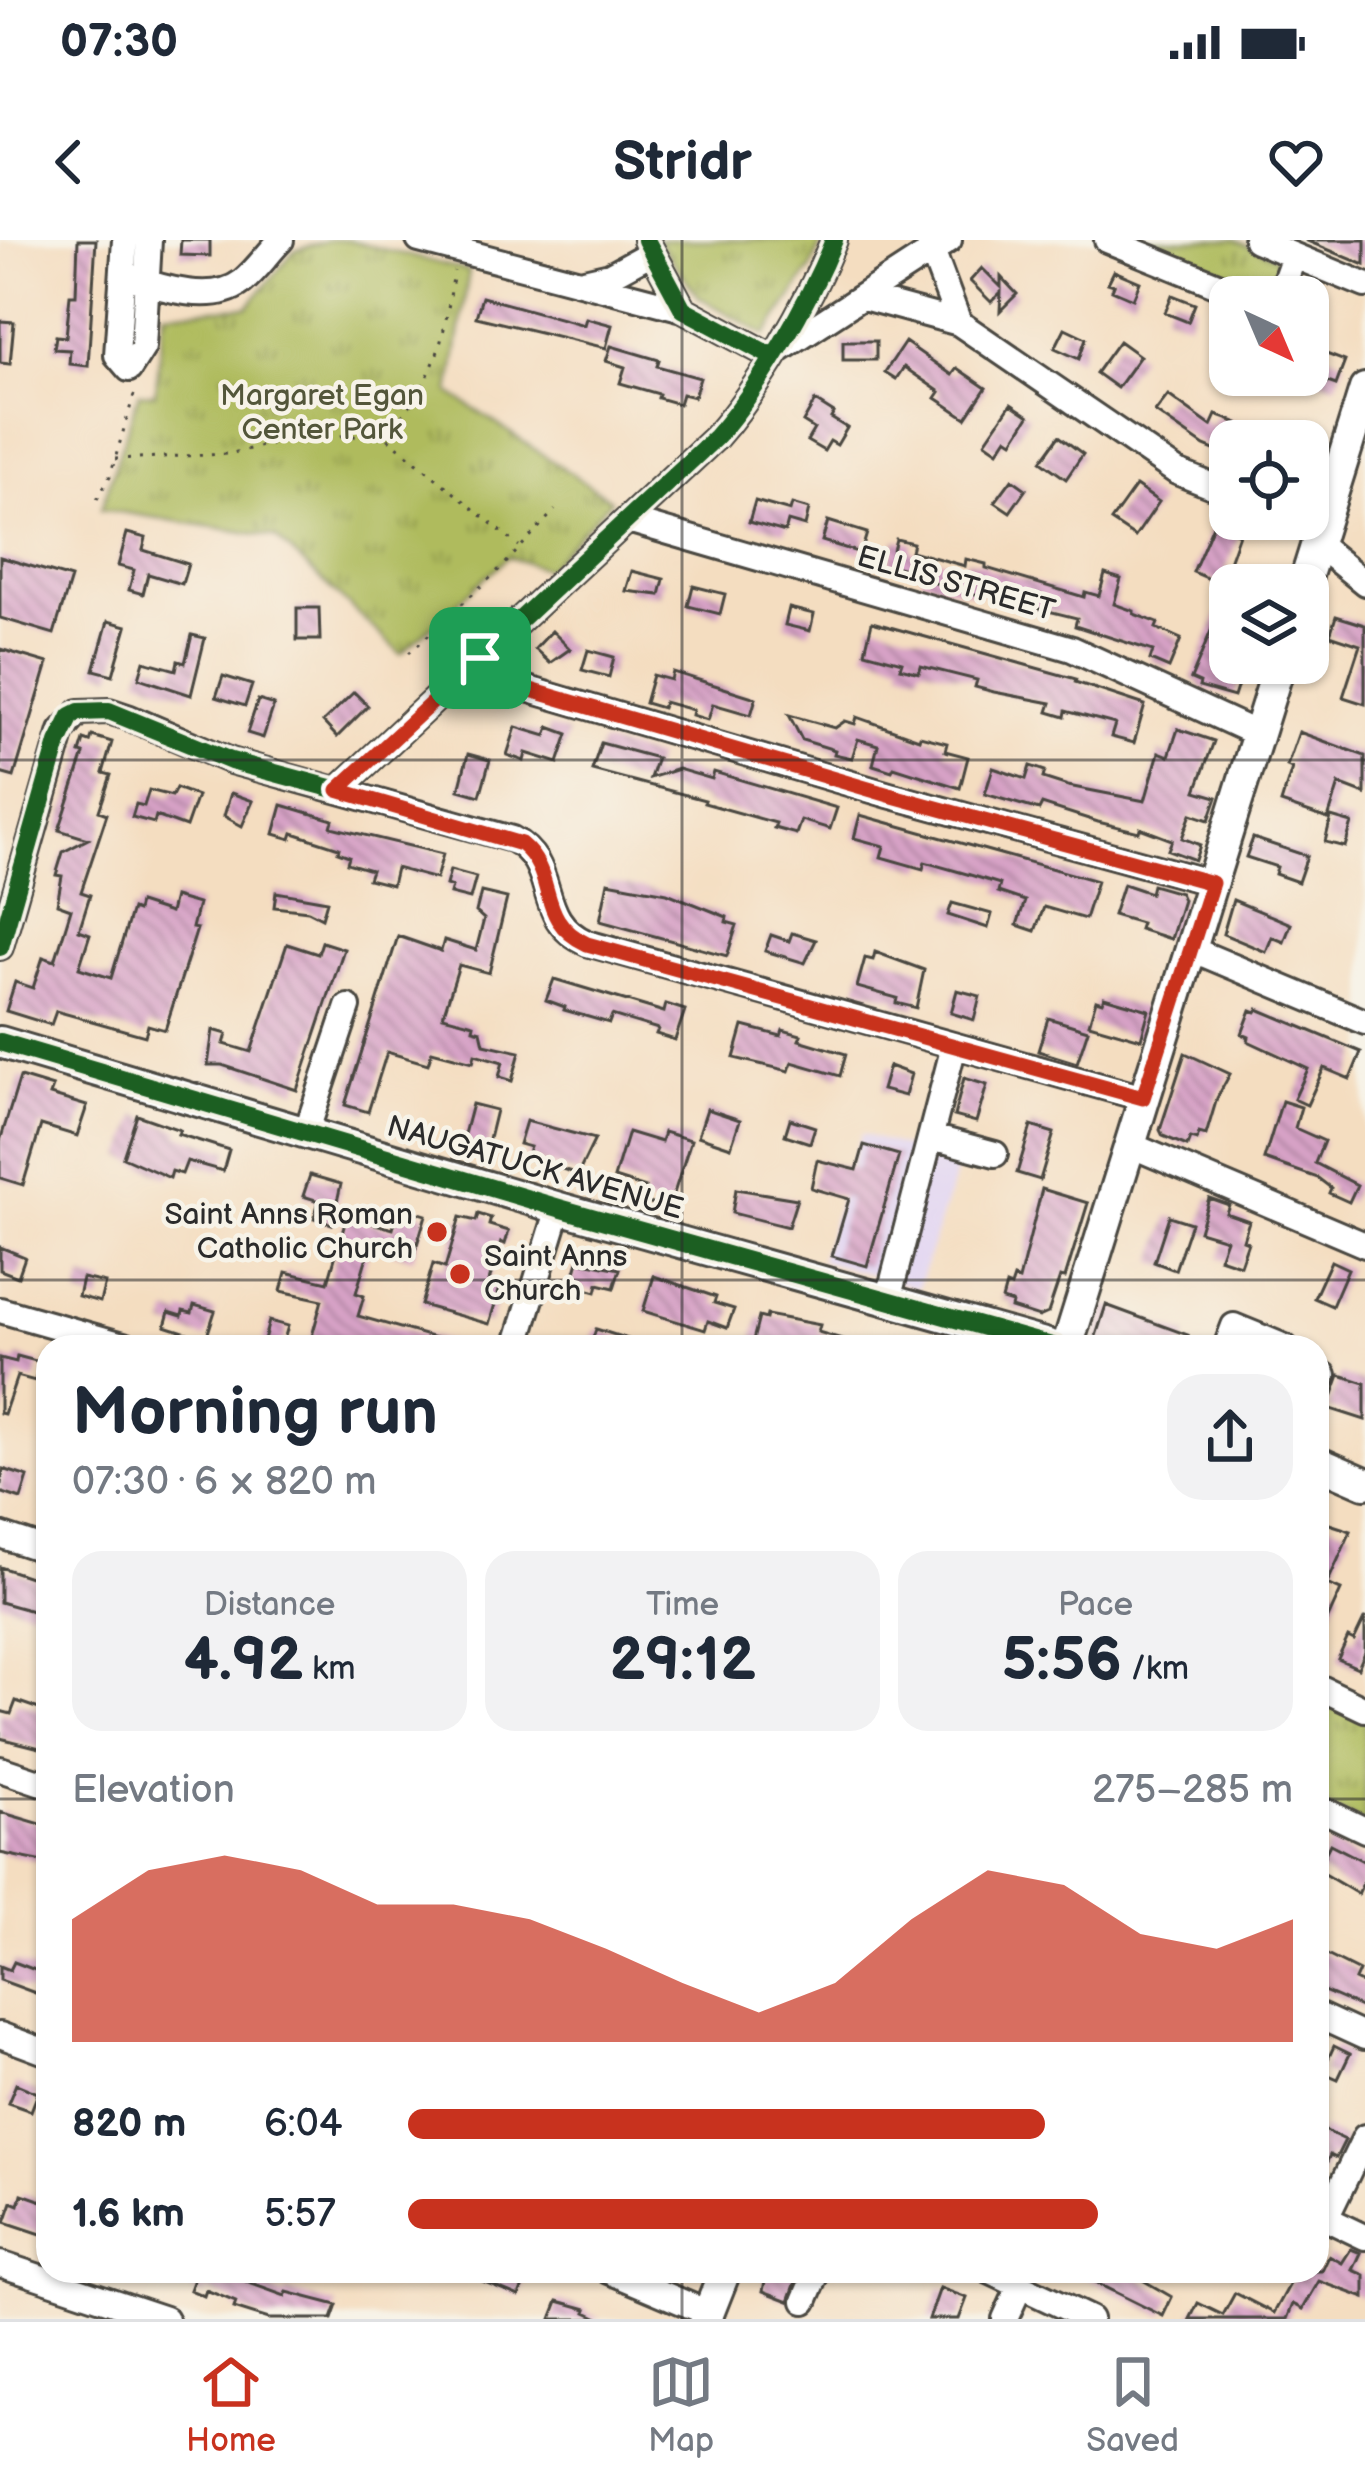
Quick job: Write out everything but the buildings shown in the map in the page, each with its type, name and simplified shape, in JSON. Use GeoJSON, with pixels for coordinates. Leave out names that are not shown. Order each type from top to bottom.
{"type":"FeatureCollection","features":[{"type":"Feature","properties":{"kind":"main road"},"geometry":{"type":"LineString","coordinates":[[1329,485],[1365,389]]}},
{"type":"Feature","properties":{"kind":"main road"},"geometry":{"type":"LineString","coordinates":[[1071,1335],[1273,684]]}},
{"type":"Feature","properties":{"kind":"main road","name":"NAUGATUCK AVENUE"},"geometry":{"type":"LineString","coordinates":[[0,1042],[559,1208],[1012,1335]]}},
{"type":"Feature","properties":{"kind":"main road"},"geometry":{"type":"LineString","coordinates":[[1329,1467],[1365,1483]]}},
{"type":"Feature","properties":{"kind":"main road"},"geometry":{"type":"LineString","coordinates":[[707,2316],[720,2283]]}},
{"type":"Feature","properties":{"kind":"street"},"geometry":{"type":"LineString","coordinates":[[125,240],[117,355],[129,369],[143,347],[149,240]]}},
{"type":"Feature","properties":{"kind":"street"},"geometry":{"type":"LineString","coordinates":[[122,273],[201,293],[229,290],[249,276],[281,240]]}},
{"type":"Feature","properties":{"kind":"street"},"geometry":{"type":"LineString","coordinates":[[418,240],[683,309],[771,356]]}},
{"type":"Feature","properties":{"kind":"street"},"geometry":{"type":"LineString","coordinates":[[338,790],[728,423],[814,285],[834,240]]}},
{"type":"Feature","properties":{"kind":"street"},"geometry":{"type":"LineString","coordinates":[[1107,240],[1209,282]]}},
{"type":"Feature","properties":{"kind":"street"},"geometry":{"type":"LineString","coordinates":[[1256,240],[1365,285]]}},
{"type":"Feature","properties":{"kind":"street"},"geometry":{"type":"LineString","coordinates":[[771,356],[936,244],[959,323]]}},
{"type":"Feature","properties":{"kind":"street"},"geometry":{"type":"LineString","coordinates":[[581,282],[610,275],[649,246],[683,309]]}},
{"type":"Feature","properties":{"kind":"street"},"geometry":{"type":"LineString","coordinates":[[1287,276],[1294,256]]}},
{"type":"Feature","properties":{"kind":"street"},"geometry":{"type":"LineString","coordinates":[[863,297],[959,323],[1177,472],[1209,485]]}},
{"type":"Feature","properties":{"kind":"street","name":"ELLIS STREET"},"geometry":{"type":"LineString","coordinates":[[628,520],[1072,649],[1257,734]]}},
{"type":"Feature","properties":{"kind":"street"},"geometry":{"type":"LineString","coordinates":[[1324,540],[1360,568]]}},
{"type":"Feature","properties":{"kind":"street"},"geometry":{"type":"LineString","coordinates":[[480,658],[501,677],[524,688],[1212,883]]}},
{"type":"Feature","properties":{"kind":"street"},"geometry":{"type":"LineString","coordinates":[[0,947],[62,731],[79,712],[109,711],[231,761],[521,844],[538,861],[555,918],[587,944],[1143,1098]]}},
{"type":"Feature","properties":{"kind":"street"},"geometry":{"type":"LineString","coordinates":[[1191,949],[1365,1022]]}},
{"type":"Feature","properties":{"kind":"street"},"geometry":{"type":"LineString","coordinates":[[306,1133],[348,1007]]}},
{"type":"Feature","properties":{"kind":"street"},"geometry":{"type":"LineString","coordinates":[[888,1300],[954,1046]]}},
{"type":"Feature","properties":{"kind":"street"},"geometry":{"type":"LineString","coordinates":[[932,1137],[994,1154]]}},
{"type":"Feature","properties":{"kind":"street"},"geometry":{"type":"LineString","coordinates":[[1128,1144],[1365,1245]]}},
{"type":"Feature","properties":{"kind":"street"},"geometry":{"type":"LineString","coordinates":[[520,1335],[559,1208]]}},
{"type":"Feature","properties":{"kind":"street"},"geometry":{"type":"LineString","coordinates":[[0,1310],[88,1335]]}},
{"type":"Feature","properties":{"kind":"street"},"geometry":{"type":"LineString","coordinates":[[1231,1335],[1234,1326],[1256,1335]]}},
{"type":"Feature","properties":{"kind":"street"},"geometry":{"type":"LineString","coordinates":[[0,1535],[36,1547]]}},
{"type":"Feature","properties":{"kind":"street"},"geometry":{"type":"LineString","coordinates":[[1329,1692],[1365,1708]]}},
{"type":"Feature","properties":{"kind":"street"},"geometry":{"type":"LineString","coordinates":[[0,1769],[36,1781]]}},
{"type":"Feature","properties":{"kind":"street"},"geometry":{"type":"LineString","coordinates":[[1329,1813],[1365,1830]]}},
{"type":"Feature","properties":{"kind":"street"},"geometry":{"type":"LineString","coordinates":[[1329,2020],[1365,2037]]}},
{"type":"Feature","properties":{"kind":"street"},"geometry":{"type":"LineString","coordinates":[[0,2035],[36,2048]]}},
{"type":"Feature","properties":{"kind":"street"},"geometry":{"type":"LineString","coordinates":[[1329,2203],[1365,2138]]}},
{"type":"Feature","properties":{"kind":"street"},"geometry":{"type":"LineString","coordinates":[[1329,2219],[1365,2237]]}},
{"type":"Feature","properties":{"kind":"street"},"geometry":{"type":"LineString","coordinates":[[0,2264],[36,2276]]}},
{"type":"Feature","properties":{"kind":"street"},"geometry":{"type":"LineString","coordinates":[[57,2283],[165,2319]]}},
{"type":"Feature","properties":{"kind":"street"},"geometry":{"type":"LineString","coordinates":[[635,2283],[707,2316]]}},
{"type":"Feature","properties":{"kind":"street"},"geometry":{"type":"LineString","coordinates":[[805,2301],[813,2283]]}},
{"type":"Feature","properties":{"kind":"street"},"geometry":{"type":"LineString","coordinates":[[1014,2283],[1090,2319]]}},
{"type":"Feature","properties":{"kind":"street"},"geometry":{"type":"LineString","coordinates":[[1006,2319],[1020,2286]]}},
{"type":"Feature","properties":{"kind":"path"},"geometry":{"type":"LineString","coordinates":[[386,437],[422,392],[441,350],[457,250]]}},
{"type":"Feature","properties":{"kind":"path"},"geometry":{"type":"LineString","coordinates":[[97,499],[115,459],[137,386]]}},
{"type":"Feature","properties":{"kind":"path"},"geometry":{"type":"LineString","coordinates":[[115,459],[228,454],[310,436],[386,437],[519,546]]}},
{"type":"Feature","properties":{"kind":"path"},"geometry":{"type":"LineString","coordinates":[[409,653],[555,510]]}},
{"type":"Feature","properties":{"kind":"path"},"geometry":{"type":"LineString","coordinates":[[434,629],[452,640]]}},
{"type":"Feature","properties":{"kind":"shaded area"},"geometry":{"type":"Polygon","coordinates":[[[861,1134],[959,1163],[918,1288],[820,1260],[861,1134]]]}},
{"type":"Feature","properties":{"kind":"green space","name":"Margaret Egan Center Park"},"geometry":{"type":"Polygon","coordinates":[[[328,240],[348,240],[469,271],[450,393],[611,500],[546,569],[508,557],[401,654],[275,537],[101,509],[139,393],[155,394],[164,312],[248,307],[294,251],[328,240]]]}},
{"type":"Feature","properties":{"kind":"green space"},"geometry":{"type":"Polygon","coordinates":[[[657,240],[823,240],[811,268],[766,335],[699,297],[657,240]]]}},
{"type":"Feature","properties":{"kind":"green space"},"geometry":{"type":"Polygon","coordinates":[[[1127,240],[1234,240],[1275,257],[1280,271],[1278,276],[1211,276],[1127,240]]]}},
{"type":"Feature","properties":{"kind":"green space"},"geometry":{"type":"Polygon","coordinates":[[[1329,1702],[1365,1719],[1365,1824],[1329,1807],[1329,1702]]]}},
{"type":"Feature","properties":{"kind":"cycle path"},"geometry":{"type":"LineString","coordinates":[[646,240],[683,309],[771,356]]}},
{"type":"Feature","properties":{"kind":"cycle path"},"geometry":{"type":"LineString","coordinates":[[0,947],[58,743],[71,716],[109,711],[231,761],[338,790],[716,437],[782,343],[834,240]]}},
{"type":"Feature","properties":{"kind":"cycle path"},"geometry":{"type":"LineString","coordinates":[[0,1042],[559,1208],[1012,1335]]}},
{"type":"Feature","properties":{"kind":"place","name":"Saint Anns Roman Catholic Church"},"geometry":{"type":"Point","coordinates":[437,1232]}},
{"type":"Feature","properties":{"kind":"place","name":"Saint Anns Church"},"geometry":{"type":"Point","coordinates":[460,1274]}},
{"type":"Feature","properties":{"kind":"route"},"geometry":{"type":"LineString","coordinates":[[480,658],[501,677],[524,688],[1212,883],[1143,1098],[587,944],[555,918],[538,861],[521,844],[338,790],[480,658]]}}]}
